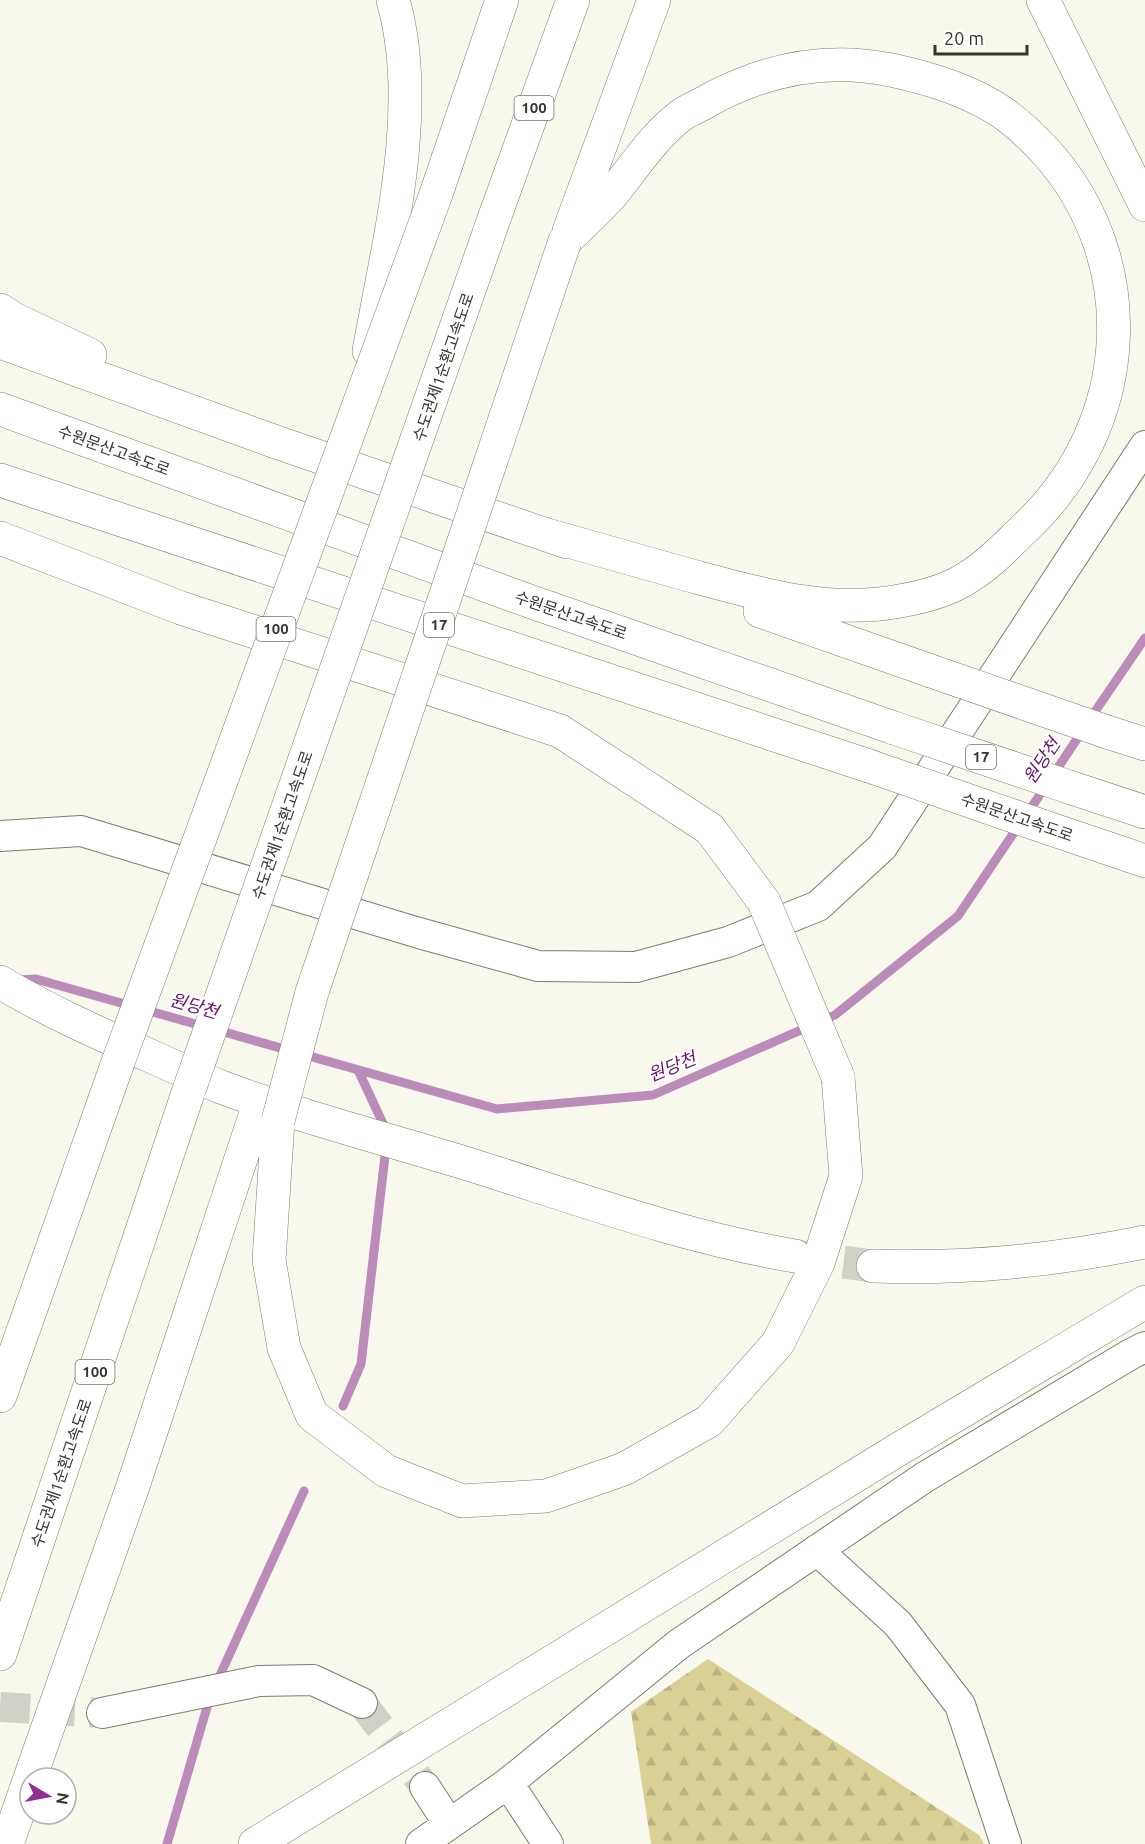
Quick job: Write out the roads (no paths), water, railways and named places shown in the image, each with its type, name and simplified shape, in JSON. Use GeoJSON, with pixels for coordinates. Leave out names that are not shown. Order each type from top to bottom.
{"type":"FeatureCollection","features":[{"type":"Feature","properties":{"kind":"highway"},"geometry":{"type":"LineString","coordinates":[[362,396],[399,181],[405,105],[404,63],[393,0]]}},
{"type":"Feature","properties":{"kind":"highway","name":"100"},"geometry":{"type":"LineString","coordinates":[[0,1396],[117,1065],[436,194],[502,0]]}},
{"type":"Feature","properties":{"kind":"highway","name":"수도권제1순환고속도로"},"geometry":{"type":"LineString","coordinates":[[0,1654],[189,1090],[573,0]]}},
{"type":"Feature","properties":{"kind":"highway"},"geometry":{"type":"LineString","coordinates":[[34,1766],[312,993],[565,241],[654,0]]}},
{"type":"Feature","properties":{"kind":"highway"},"geometry":{"type":"LineString","coordinates":[[1043,0],[1145,206]]}},
{"type":"Feature","properties":{"kind":"highway"},"geometry":{"type":"LineString","coordinates":[[547,535],[742,590],[802,602],[858,606],[900,601],[942,590],[970,576],[1005,547],[1041,512],[1070,476],[1091,436],[1106,397],[1113,354],[1115,311],[1109,275],[1098,237],[1085,207],[1064,173],[1035,140],[1003,113],[969,94],[909,74],[872,66],[835,63],[786,70],[750,80],[682,114],[648,146],[610,195],[565,241]]}},
{"type":"Feature","properties":{"kind":"highway"},"geometry":{"type":"LineString","coordinates":[[0,310],[14,319],[276,442]]}},
{"type":"Feature","properties":{"kind":"highway"},"geometry":{"type":"LineString","coordinates":[[0,342],[276,442],[1145,744]]}},
{"type":"Feature","properties":{"kind":"highway","name":"수원문산고속도로"},"geometry":{"type":"LineString","coordinates":[[0,409],[529,601],[894,728],[1145,812]]}},
{"type":"Feature","properties":{"kind":"highway","name":"수원문산고속도로"},"geometry":{"type":"LineString","coordinates":[[0,480],[869,766],[1145,861]]}},
{"type":"Feature","properties":{"kind":"highway"},"geometry":{"type":"LineString","coordinates":[[0,538],[181,608],[560,731],[710,830],[764,902],[838,1077],[846,1176],[818,1263],[777,1343],[709,1421],[624,1469],[546,1496],[462,1501],[386,1471],[312,1415],[284,1348],[269,1260],[267,1117]]}},
{"type":"Feature","properties":{"kind":"highway"},"geometry":{"type":"LineString","coordinates":[[0,982],[29,1000],[99,1034],[221,1087],[682,1232],[742,1247],[795,1256]]}},
{"type":"Feature","properties":{"kind":"highway"},"geometry":{"type":"LineString","coordinates":[[873,1266],[926,1268],[1001,1264],[1081,1255],[1145,1242]]}},
{"type":"Feature","properties":{"kind":"highway"},"geometry":{"type":"LineString","coordinates":[[255,1844],[898,1449],[1145,1302]]}},
{"type":"Feature","properties":{"kind":"highway"},"geometry":{"type":"LineString","coordinates":[[7,1844],[18,1812]]}},
{"type":"Feature","properties":{"kind":"street"},"geometry":{"type":"LineString","coordinates":[[0,836],[81,831],[419,933],[538,966],[636,967],[728,942],[818,906],[882,847],[1145,446]]}},
{"type":"Feature","properties":{"kind":"street"},"geometry":{"type":"LineString","coordinates":[[421,1844],[508,1784],[679,1644],[925,1477],[1145,1347]]}},
{"type":"Feature","properties":{"kind":"street"},"geometry":{"type":"LineString","coordinates":[[817,1550],[898,1624],[960,1705],[1006,1844]]}},
{"type":"Feature","properties":{"kind":"street"},"geometry":{"type":"LineString","coordinates":[[102,1713],[259,1681],[313,1680],[362,1703]]}},
{"type":"Feature","properties":{"kind":"street"},"geometry":{"type":"LineString","coordinates":[[508,1784],[548,1844]]}},
{"type":"Feature","properties":{"kind":"street"},"geometry":{"type":"LineString","coordinates":[[425,1788],[449,1824]]}},
{"type":"Feature","properties":{"kind":"waterway","name":"원당천"},"geometry":{"type":"LineString","coordinates":[[1090,719],[1145,638]]}},
{"type":"Feature","properties":{"kind":"waterway","name":"원당천"},"geometry":{"type":"LineString","coordinates":[[1027,814],[1083,730]]}},
{"type":"Feature","properties":{"kind":"waterway","name":"원당천"},"geometry":{"type":"LineString","coordinates":[[17,980],[36,979],[497,1109],[653,1095],[835,1015],[958,916],[1019,825]]}},
{"type":"Feature","properties":{"kind":"waterway"},"geometry":{"type":"LineString","coordinates":[[358,1070],[386,1130]]}},
{"type":"Feature","properties":{"kind":"waterway"},"geometry":{"type":"LineString","coordinates":[[343,1406],[361,1364],[386,1147]]}},
{"type":"Feature","properties":{"kind":"waterway"},"geometry":{"type":"LineString","coordinates":[[216,1684],[304,1491]]}},
{"type":"Feature","properties":{"kind":"waterway"},"geometry":{"type":"LineString","coordinates":[[167,1844],[210,1697]]}},
{"type":"Feature","properties":{"kind":"tunnel"},"geometry":{"type":"LineString","coordinates":[[795,1256],[873,1266]]}},
{"type":"Feature","properties":{"kind":"tunnel"},"geometry":{"type":"LineString","coordinates":[[362,1703],[425,1787]]}},
{"type":"Feature","properties":{"kind":"tunnel"},"geometry":{"type":"LineString","coordinates":[[0,1707],[102,1713]]}}]}
